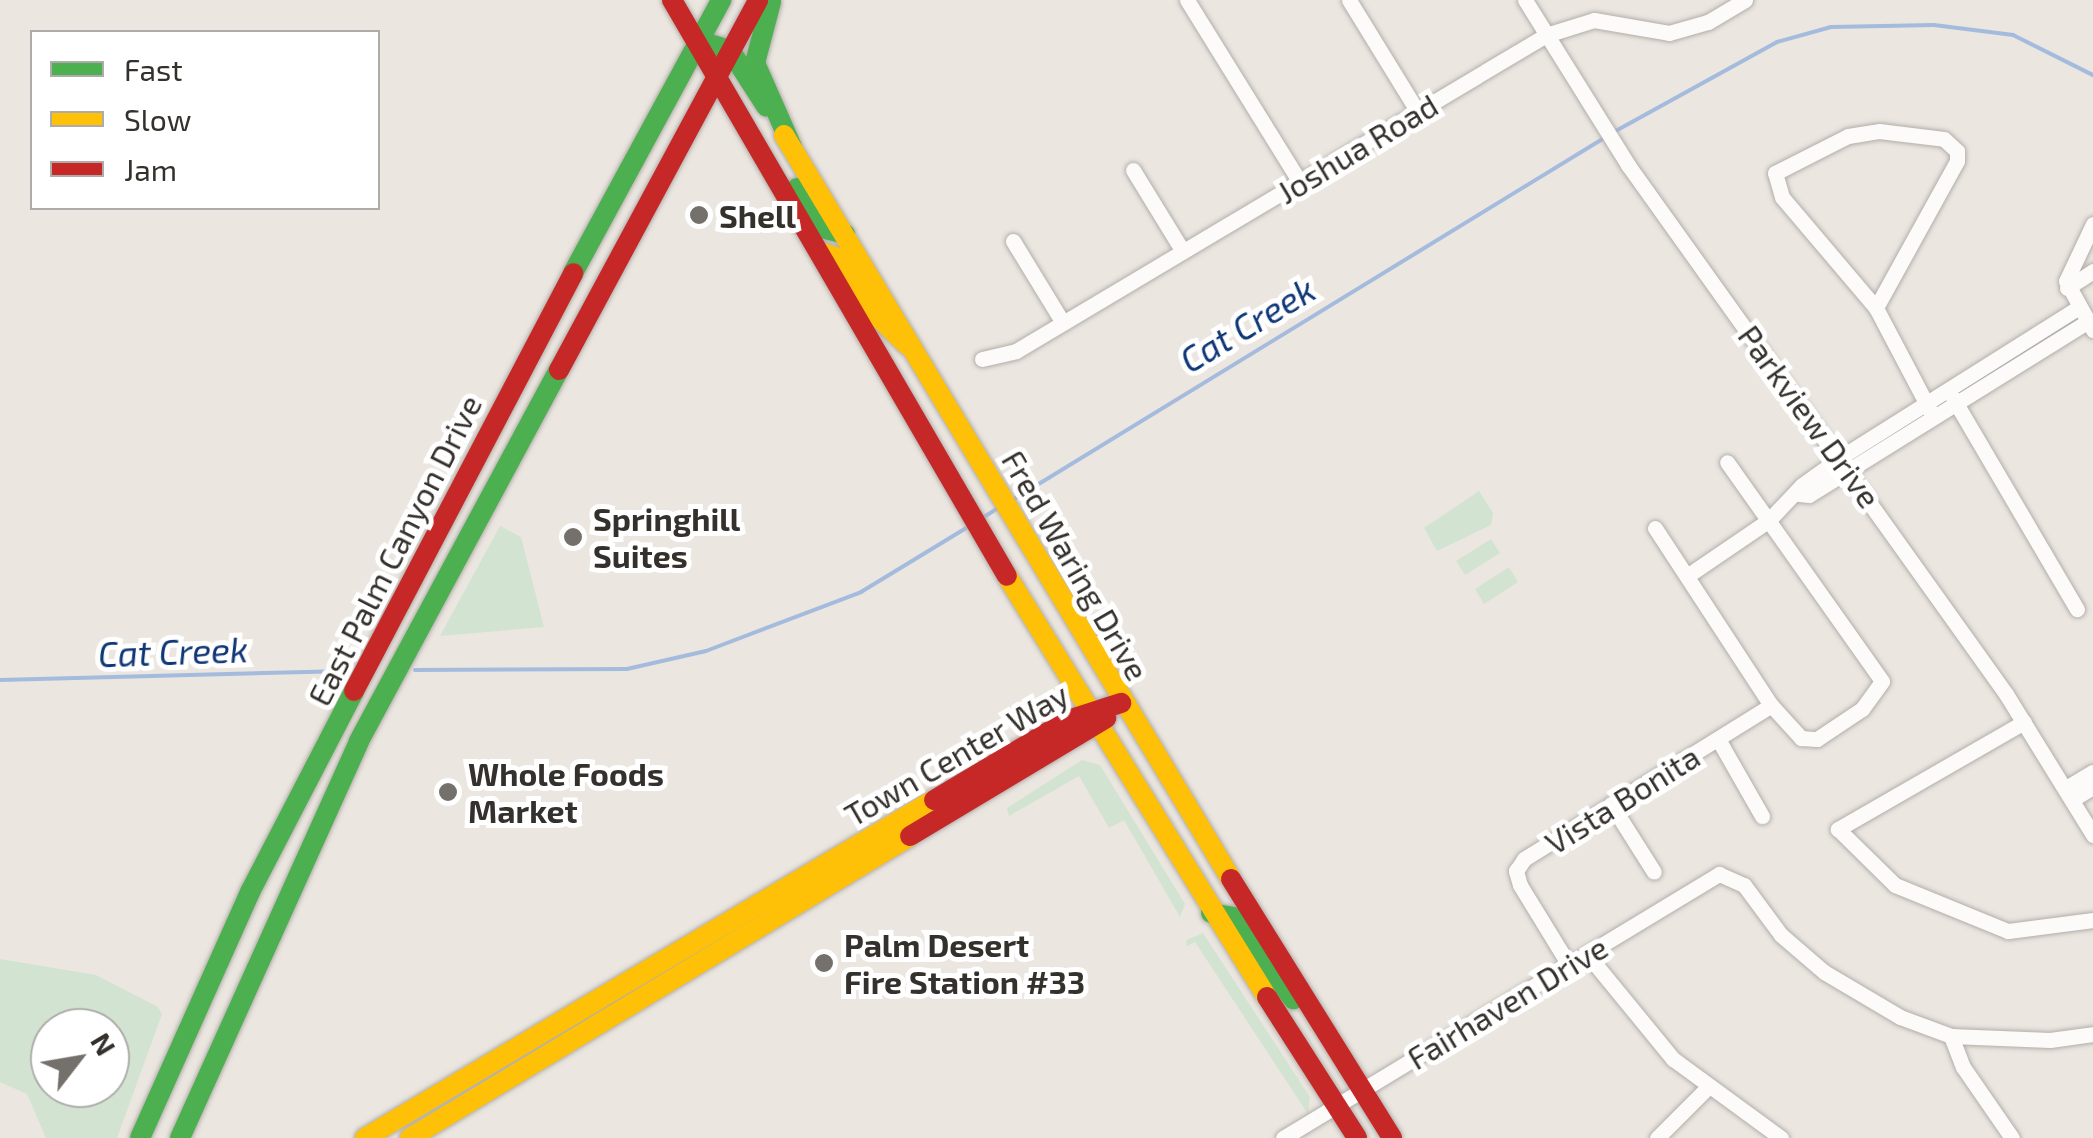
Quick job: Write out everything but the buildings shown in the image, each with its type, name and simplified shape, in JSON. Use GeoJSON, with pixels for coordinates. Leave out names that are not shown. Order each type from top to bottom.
{"type":"FeatureCollection","features":[{"type":"Feature","properties":{"kind":"main road","name":"Fred Waring Drive"},"geometry":{"type":"LineString","coordinates":[[672,0],[1091,720],[1357,1138]]}},
{"type":"Feature","properties":{"kind":"main road","name":"East Palm Canyon Drive"},"geometry":{"type":"LineString","coordinates":[[140,1138],[162,1081],[326,748],[721,0]]}},
{"type":"Feature","properties":{"kind":"main road","name":"East Palm Canyon Drive"},"geometry":{"type":"LineString","coordinates":[[180,1138],[314,834],[758,0]]}},
{"type":"Feature","properties":{"kind":"main road"},"geometry":{"type":"LineString","coordinates":[[772,0],[755,63],[792,148]]}},
{"type":"Feature","properties":{"kind":"main road"},"geometry":{"type":"LineString","coordinates":[[697,40],[730,50]]}},
{"type":"Feature","properties":{"kind":"main road","name":"Fred Waring Drive"},"geometry":{"type":"LineString","coordinates":[[730,50],[916,350],[1122,703],[1392,1138]]}},
{"type":"Feature","properties":{"kind":"main road"},"geometry":{"type":"LineString","coordinates":[[766,162],[793,183],[822,228],[845,234]]}},
{"type":"Feature","properties":{"kind":"main road"},"geometry":{"type":"LineString","coordinates":[[818,252],[835,256],[885,327],[916,350]]}},
{"type":"Feature","properties":{"kind":"main road","name":"Town Center Way"},"geometry":{"type":"LineString","coordinates":[[365,1138],[1122,703]]}},
{"type":"Feature","properties":{"kind":"main road","name":"Town Center Way"},"geometry":{"type":"LineString","coordinates":[[410,1138],[1091,720]]}},
{"type":"Feature","properties":{"kind":"main road"},"geometry":{"type":"LineString","coordinates":[[314,834],[310,809],[326,748]]}},
{"type":"Feature","properties":{"kind":"main road"},"geometry":{"type":"LineString","coordinates":[[1212,913],[1233,917],[1284,992],[1317,1019]]}},
{"type":"Feature","properties":{"kind":"main road"},"geometry":{"type":"LineString","coordinates":[[126,1138],[162,1081]]}},
{"type":"Feature","properties":{"kind":"street"},"geometry":{"type":"LineString","coordinates":[[1187,0],[1300,182]]}},
{"type":"Feature","properties":{"kind":"street"},"geometry":{"type":"LineString","coordinates":[[1349,0],[1418,112]]}},
{"type":"Feature","properties":{"kind":"street","name":"Parkview Drive"},"geometry":{"type":"LineString","coordinates":[[1525,0],[1628,166],[1845,463],[2024,722],[2093,835]]}},
{"type":"Feature","properties":{"kind":"street","name":"Joshua Road"},"geometry":{"type":"LineString","coordinates":[[982,360],[1016,351],[1546,35],[1594,20],[1670,32],[1708,22],[1745,0]]}},
{"type":"Feature","properties":{"kind":"street"},"geometry":{"type":"LineString","coordinates":[[1876,308],[1957,160],[1957,150],[1944,139],[1879,130],[1848,136],[1775,173],[1782,197],[1876,308],[1917,381],[1962,423],[2077,609]]}},
{"type":"Feature","properties":{"kind":"street"},"geometry":{"type":"LineString","coordinates":[[1133,170],[1182,250]]}},
{"type":"Feature","properties":{"kind":"street"},"geometry":{"type":"LineString","coordinates":[[2066,288],[2093,224]]}},
{"type":"Feature","properties":{"kind":"street"},"geometry":{"type":"LineString","coordinates":[[1013,241],[1064,323]]}},
{"type":"Feature","properties":{"kind":"street"},"geometry":{"type":"LineString","coordinates":[[2066,288],[2093,271]]}},
{"type":"Feature","properties":{"kind":"street"},"geometry":{"type":"LineString","coordinates":[[1687,576],[1769,520],[1799,494],[1809,496],[1845,463],[2048,336],[2086,319],[2066,288]]}},
{"type":"Feature","properties":{"kind":"street"},"geometry":{"type":"LineString","coordinates":[[2004,364],[2023,361],[2048,336]]}},
{"type":"Feature","properties":{"kind":"street"},"geometry":{"type":"LineString","coordinates":[[1656,528],[1772,705],[1801,738],[1817,738],[1862,709],[1882,681],[1727,462]]}},
{"type":"Feature","properties":{"kind":"street","name":"Vista Bonita"},"geometry":{"type":"LineString","coordinates":[[1569,965],[1516,872],[1524,859],[1772,705]]}},
{"type":"Feature","properties":{"kind":"street"},"geometry":{"type":"LineString","coordinates":[[2024,722],[1838,830],[1895,885],[2008,930],[2093,920]]}},
{"type":"Feature","properties":{"kind":"street"},"geometry":{"type":"LineString","coordinates":[[1718,739],[1762,816]]}},
{"type":"Feature","properties":{"kind":"street"},"geometry":{"type":"LineString","coordinates":[[2069,794],[2093,772]]}},
{"type":"Feature","properties":{"kind":"street"},"geometry":{"type":"LineString","coordinates":[[2069,794],[2093,787]]}},
{"type":"Feature","properties":{"kind":"street"},"geometry":{"type":"LineString","coordinates":[[1611,804],[1654,872]]}},
{"type":"Feature","properties":{"kind":"street","name":"Fairhaven Drive"},"geometry":{"type":"LineString","coordinates":[[1283,1138],[1719,874],[1732,876],[1781,935],[1824,972],[1900,1017],[1950,1036]]}},
{"type":"Feature","properties":{"kind":"street"},"geometry":{"type":"LineString","coordinates":[[1587,954],[1642,1026],[1708,1088],[1781,1138]]}},
{"type":"Feature","properties":{"kind":"street"},"geometry":{"type":"LineString","coordinates":[[2012,1138],[1963,1067],[1950,1036],[2050,1040],[2093,1034]]}},
{"type":"Feature","properties":{"kind":"street"},"geometry":{"type":"LineString","coordinates":[[1657,1138],[1708,1088]]}},
{"type":"Feature","properties":{"kind":"green space"},"geometry":{"type":"Polygon","coordinates":[[[1479,491],[1493,513],[1491,525],[1437,551],[1424,528],[1479,491]]]}},
{"type":"Feature","properties":{"kind":"green space"},"geometry":{"type":"Polygon","coordinates":[[[500,526],[521,537],[544,627],[440,636],[500,526]]]}},
{"type":"Feature","properties":{"kind":"green space"},"geometry":{"type":"Polygon","coordinates":[[[1491,539],[1500,553],[1465,575],[1456,561],[1491,539]]]}},
{"type":"Feature","properties":{"kind":"green space"},"geometry":{"type":"Polygon","coordinates":[[[1509,567],[1518,582],[1484,604],[1475,589],[1509,567]]]}},
{"type":"Feature","properties":{"kind":"green space"},"geometry":{"type":"Polygon","coordinates":[[[1082,760],[1100,765],[1185,904],[1180,917],[1124,820],[1109,828],[1079,776],[1009,816],[1007,808],[1082,760]]]}},
{"type":"Feature","properties":{"kind":"green space"},"geometry":{"type":"Polygon","coordinates":[[[1203,933],[1310,1097],[1308,1114],[1195,942],[1187,946],[1186,940],[1203,933]]]}},
{"type":"Feature","properties":{"kind":"green space"},"geometry":{"type":"Polygon","coordinates":[[[0,959],[96,975],[158,1007],[162,1014],[130,1102],[130,1008],[30,1008],[30,1101],[27,1094],[0,1082],[0,959]]]}},
{"type":"Feature","properties":{"kind":"green space"},"geometry":{"type":"Polygon","coordinates":[[[33,1108],[128,1108],[117,1138],[46,1138],[33,1108]]]}},
{"type":"Feature","properties":{"kind":"waterway","name":"Cat Creek"},"geometry":{"type":"LineString","coordinates":[[1612,133],[1777,42],[1831,27],[1934,25],[2013,35],[2093,75]]}},
{"type":"Feature","properties":{"kind":"waterway","name":"Cat Creek"},"geometry":{"type":"LineString","coordinates":[[1011,501],[1604,138]]}},
{"type":"Feature","properties":{"kind":"waterway","name":"Cat Creek"},"geometry":{"type":"LineString","coordinates":[[981,519],[998,508]]}},
{"type":"Feature","properties":{"kind":"waterway","name":"Cat Creek"},"geometry":{"type":"LineString","coordinates":[[415,670],[627,669],[706,651],[861,592],[968,527]]}},
{"type":"Feature","properties":{"kind":"waterway","name":"Cat Creek"},"geometry":{"type":"LineString","coordinates":[[0,680],[348,671]]}},
{"type":"Feature","properties":{"kind":"traffic: fast"},"geometry":{"type":"LineString","coordinates":[[573,273],[721,0]]}},
{"type":"Feature","properties":{"kind":"traffic: fast"},"geometry":{"type":"LineString","coordinates":[[771,2],[755,63],[792,147]]}},
{"type":"Feature","properties":{"kind":"traffic: fast"},"geometry":{"type":"LineString","coordinates":[[697,40],[730,50],[766,106]]}},
{"type":"Feature","properties":{"kind":"traffic: fast"},"geometry":{"type":"LineString","coordinates":[[797,188],[822,228],[845,234]]}},
{"type":"Feature","properties":{"kind":"traffic: fast"},"geometry":{"type":"LineString","coordinates":[[180,1138],[359,741],[559,370]]}},
{"type":"Feature","properties":{"kind":"traffic: fast"},"geometry":{"type":"LineString","coordinates":[[140,1138],[250,892],[354,691]]}},
{"type":"Feature","properties":{"kind":"traffic: fast"},"geometry":{"type":"LineString","coordinates":[[1211,913],[1233,917],[1293,999]]}},
{"type":"Feature","properties":{"kind":"traffic: slow"},"geometry":{"type":"LineString","coordinates":[[784,135],[1231,879]]}},
{"type":"Feature","properties":{"kind":"traffic: slow"},"geometry":{"type":"LineString","coordinates":[[820,252],[835,257],[869,308],[907,345]]}},
{"type":"Feature","properties":{"kind":"traffic: slow"},"geometry":{"type":"LineString","coordinates":[[1007,576],[1267,997]]}},
{"type":"Feature","properties":{"kind":"traffic: slow"},"geometry":{"type":"LineString","coordinates":[[365,1138],[934,800]]}},
{"type":"Feature","properties":{"kind":"traffic: slow"},"geometry":{"type":"LineString","coordinates":[[410,1138],[910,836]]}},
{"type":"Feature","properties":{"kind":"traffic: jam"},"geometry":{"type":"LineString","coordinates":[[672,0],[1007,576]]}},
{"type":"Feature","properties":{"kind":"traffic: jam"},"geometry":{"type":"LineString","coordinates":[[559,370],[758,0]]}},
{"type":"Feature","properties":{"kind":"traffic: jam"},"geometry":{"type":"LineString","coordinates":[[354,691],[573,273]]}},
{"type":"Feature","properties":{"kind":"traffic: jam"},"geometry":{"type":"LineString","coordinates":[[934,800],[1068,720],[1121,703]]}},
{"type":"Feature","properties":{"kind":"traffic: jam"},"geometry":{"type":"LineString","coordinates":[[910,836],[1106,718]]}},
{"type":"Feature","properties":{"kind":"traffic: jam"},"geometry":{"type":"LineString","coordinates":[[1231,879],[1392,1138]]}},
{"type":"Feature","properties":{"kind":"traffic: jam"},"geometry":{"type":"LineString","coordinates":[[1267,997],[1357,1138]]}},
{"type":"Feature","properties":{"kind":"place","name":"Shell"},"geometry":{"type":"Point","coordinates":[699,215]}},
{"type":"Feature","properties":{"kind":"place","name":"Springhill Suites"},"geometry":{"type":"Point","coordinates":[573,537]}},
{"type":"Feature","properties":{"kind":"place","name":"Whole Foods Market"},"geometry":{"type":"Point","coordinates":[448,792]}},
{"type":"Feature","properties":{"kind":"place","name":"Palm Desert Fire Station #33"},"geometry":{"type":"Point","coordinates":[824,963]}}]}
